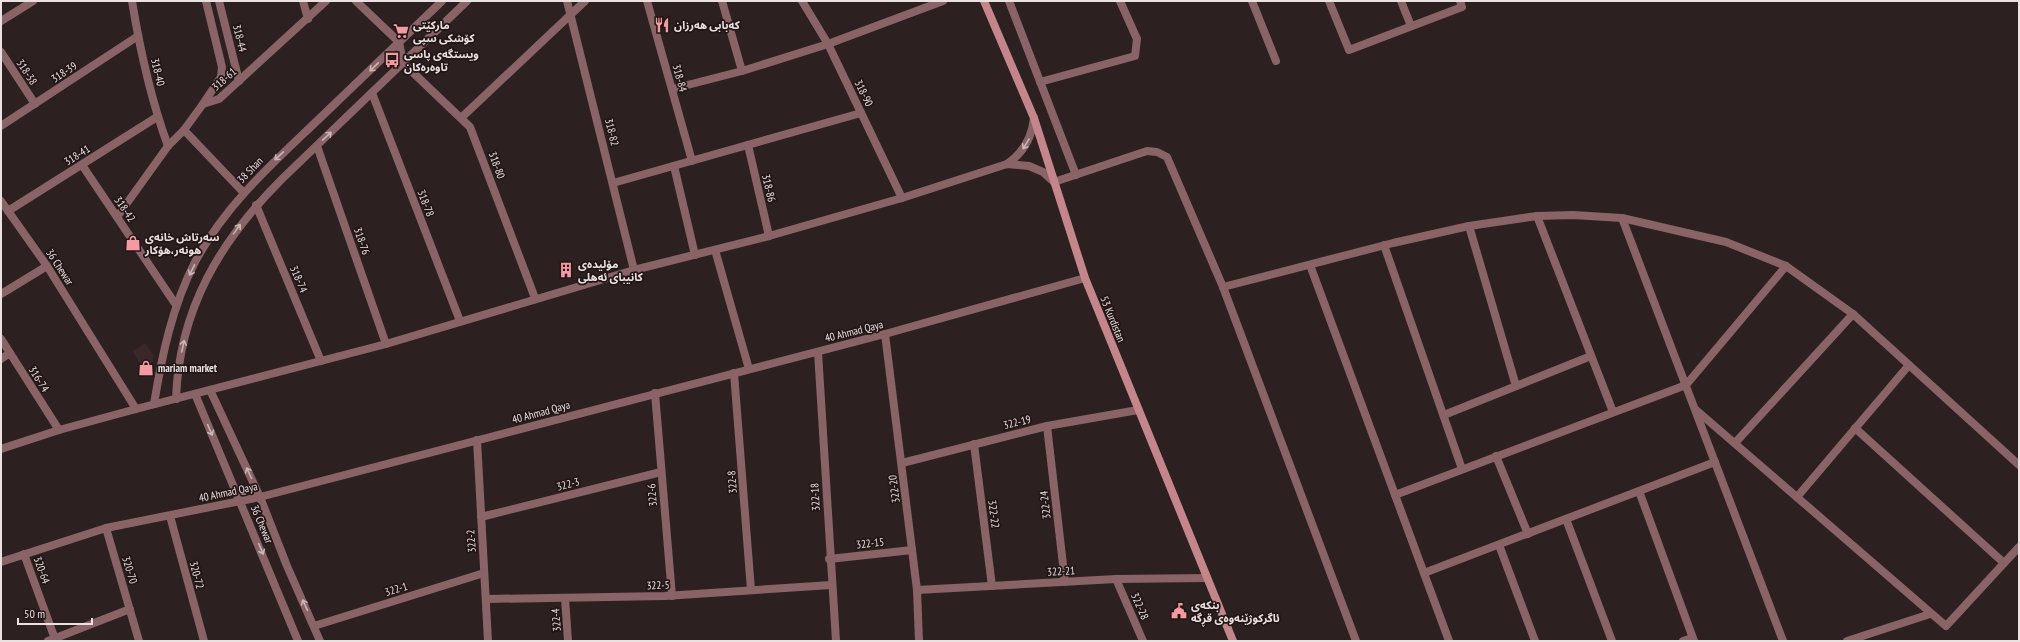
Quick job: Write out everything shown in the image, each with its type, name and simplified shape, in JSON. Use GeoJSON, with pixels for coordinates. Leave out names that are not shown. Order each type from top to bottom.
{"type":"FeatureCollection","features":[{"type":"Feature","properties":{"kind":"main road","name":"53 Kurdistan"},"geometry":{"type":"LineString","coordinates":[[984,1],[1034,118],[1085,278],[1233,641]]}},
{"type":"Feature","properties":{"kind":"street"},"geometry":{"type":"LineString","coordinates":[[1,22],[33,1]]}},
{"type":"Feature","properties":{"kind":"street","name":"318-40"},"geometry":{"type":"LineString","coordinates":[[132,1],[138,36],[157,117],[168,146]]}},
{"type":"Feature","properties":{"kind":"street"},"geometry":{"type":"LineString","coordinates":[[117,217],[168,146],[184,130],[221,77],[222,67],[206,1]]}},
{"type":"Feature","properties":{"kind":"street","name":"318-44"},"geometry":{"type":"LineString","coordinates":[[219,1],[239,81]]}},
{"type":"Feature","properties":{"kind":"street"},"geometry":{"type":"LineString","coordinates":[[303,1],[308,19]]}},
{"type":"Feature","properties":{"kind":"street","name":"318-61"},"geometry":{"type":"LineString","coordinates":[[203,104],[220,99],[326,1]]}},
{"type":"Feature","properties":{"kind":"street"},"geometry":{"type":"LineString","coordinates":[[356,1],[399,42],[403,63]]}},
{"type":"Feature","properties":{"kind":"street","name":"38 Shan"},"geometry":{"type":"LineString","coordinates":[[154,404],[169,326],[176,305],[208,240],[221,220],[252,182],[442,1]]}},
{"type":"Feature","properties":{"kind":"street"},"geometry":{"type":"LineString","coordinates":[[176,399],[177,373],[186,331],[201,292],[223,250],[256,205],[467,1]]}},
{"type":"Feature","properties":{"kind":"street","name":"318-82"},"geometry":{"type":"LineString","coordinates":[[567,1],[634,270]]}},
{"type":"Feature","properties":{"kind":"street"},"geometry":{"type":"LineString","coordinates":[[461,118],[584,1]]}},
{"type":"Feature","properties":{"kind":"street","name":"318-84"},"geometry":{"type":"LineString","coordinates":[[647,1],[692,161]]}},
{"type":"Feature","properties":{"kind":"street"},"geometry":{"type":"LineString","coordinates":[[722,1],[742,70]]}},
{"type":"Feature","properties":{"kind":"street","name":"318-90"},"geometry":{"type":"LineString","coordinates":[[802,1],[828,44],[902,198]]}},
{"type":"Feature","properties":{"kind":"street"},"geometry":{"type":"LineString","coordinates":[[672,89],[828,44],[943,1]]}},
{"type":"Feature","properties":{"kind":"street"},"geometry":{"type":"LineString","coordinates":[[1008,1],[1076,175]]}},
{"type":"Feature","properties":{"kind":"street"},"geometry":{"type":"LineString","coordinates":[[1040,82],[1135,56],[1137,39],[1120,1]]}},
{"type":"Feature","properties":{"kind":"street"},"geometry":{"type":"LineString","coordinates":[[1252,1],[1276,61]]}},
{"type":"Feature","properties":{"kind":"street"},"geometry":{"type":"LineString","coordinates":[[1329,1],[1349,50],[1462,6],[1460,1]]}},
{"type":"Feature","properties":{"kind":"street"},"geometry":{"type":"LineString","coordinates":[[1401,1],[1411,26]]}},
{"type":"Feature","properties":{"kind":"street","name":"318-39"},"geometry":{"type":"LineString","coordinates":[[1,126],[138,36]]}},
{"type":"Feature","properties":{"kind":"street","name":"318-38"},"geometry":{"type":"LineString","coordinates":[[1,52],[35,104]]}},
{"type":"Feature","properties":{"kind":"street","name":"318-80"},"geometry":{"type":"LineString","coordinates":[[403,63],[470,127],[535,298]]}},
{"type":"Feature","properties":{"kind":"street","name":"318-78"},"geometry":{"type":"LineString","coordinates":[[372,93],[460,321]]}},
{"type":"Feature","properties":{"kind":"street"},"geometry":{"type":"LineString","coordinates":[[613,183],[861,113]]}},
{"type":"Feature","properties":{"kind":"street","name":"318-41"},"geometry":{"type":"LineString","coordinates":[[8,211],[157,117]]}},
{"type":"Feature","properties":{"kind":"street"},"geometry":{"type":"LineString","coordinates":[[1007,164],[1024,148],[1031,134],[1034,118]]}},
{"type":"Feature","properties":{"kind":"street"},"geometry":{"type":"LineString","coordinates":[[184,130],[244,193]]}},
{"type":"Feature","properties":{"kind":"street","name":"318-86"},"geometry":{"type":"LineString","coordinates":[[748,145],[769,236]]}},
{"type":"Feature","properties":{"kind":"street","name":"318-76"},"geometry":{"type":"LineString","coordinates":[[317,146],[386,344]]}},
{"type":"Feature","properties":{"kind":"street"},"geometry":{"type":"LineString","coordinates":[[1,449],[59,430],[154,404],[386,344],[535,298],[634,270],[769,236],[902,198],[1007,164],[1022,164],[1036,169],[1054,182],[1147,151],[1157,152],[1167,157],[1223,287],[1356,641]]}},
{"type":"Feature","properties":{"kind":"street","name":"318-42"},"geometry":{"type":"LineString","coordinates":[[82,165],[176,305]]}},
{"type":"Feature","properties":{"kind":"street"},"geometry":{"type":"LineString","coordinates":[[674,166],[695,255]]}},
{"type":"Feature","properties":{"kind":"street","name":"36 Chewar"},"geometry":{"type":"LineString","coordinates":[[1,201],[46,266],[136,409]]}},
{"type":"Feature","properties":{"kind":"street","name":"318-74"},"geometry":{"type":"LineString","coordinates":[[256,205],[321,361]]}},
{"type":"Feature","properties":{"kind":"street"},"geometry":{"type":"LineString","coordinates":[[1223,287],[1384,245],[1469,226],[1537,216],[1573,215],[1622,218],[1726,242],[1786,266],[1853,314],[2019,465]]}},
{"type":"Feature","properties":{"kind":"street"},"geometry":{"type":"LineString","coordinates":[[1537,216],[1613,412]]}},
{"type":"Feature","properties":{"kind":"street"},"geometry":{"type":"LineString","coordinates":[[1622,218],[1783,641]]}},
{"type":"Feature","properties":{"kind":"street"},"geometry":{"type":"LineString","coordinates":[[1469,226],[1516,386]]}},
{"type":"Feature","properties":{"kind":"street"},"geometry":{"type":"LineString","coordinates":[[1384,245],[1462,469]]}},
{"type":"Feature","properties":{"kind":"street"},"geometry":{"type":"LineString","coordinates":[[715,250],[749,369]]}},
{"type":"Feature","properties":{"kind":"street"},"geometry":{"type":"LineString","coordinates":[[1310,265],[1449,641]]}},
{"type":"Feature","properties":{"kind":"street"},"geometry":{"type":"LineString","coordinates":[[1,294],[46,266]]}},
{"type":"Feature","properties":{"kind":"street"},"geometry":{"type":"LineString","coordinates":[[1395,494],[1686,385],[1786,266]]}},
{"type":"Feature","properties":{"kind":"street","name":"40 Ahmad Qaya"},"geometry":{"type":"LineString","coordinates":[[1,562],[106,528],[260,497],[655,393],[818,352],[1085,278]]}},
{"type":"Feature","properties":{"kind":"street"},"geometry":{"type":"LineString","coordinates":[[1735,444],[1853,314]]}},
{"type":"Feature","properties":{"kind":"street","name":"322-20"},"geometry":{"type":"LineString","coordinates":[[885,334],[917,590],[919,641]]}},
{"type":"Feature","properties":{"kind":"street","name":"316-74"},"geometry":{"type":"LineString","coordinates":[[1,339],[59,430]]}},
{"type":"Feature","properties":{"kind":"street","name":"322-18"},"geometry":{"type":"LineString","coordinates":[[818,352],[829,559],[836,641]]}},
{"type":"Feature","properties":{"kind":"street"},"geometry":{"type":"LineString","coordinates":[[1,360],[10,353]]}},
{"type":"Feature","properties":{"kind":"street"},"geometry":{"type":"LineString","coordinates":[[1444,415],[1591,356]]}},
{"type":"Feature","properties":{"kind":"street"},"geometry":{"type":"LineString","coordinates":[[1797,496],[1909,365]]}},
{"type":"Feature","properties":{"kind":"street","name":"322-8"},"geometry":{"type":"LineString","coordinates":[[734,373],[751,590]]}},
{"type":"Feature","properties":{"kind":"street"},"geometry":{"type":"LineString","coordinates":[[210,390],[260,497],[287,566],[320,641]]}},
{"type":"Feature","properties":{"kind":"street","name":"322-6"},"geometry":{"type":"LineString","coordinates":[[655,393],[672,596]]}},
{"type":"Feature","properties":{"kind":"street","name":"36 Chewar"},"geometry":{"type":"LineString","coordinates":[[195,394],[241,501],[298,641]]}},
{"type":"Feature","properties":{"kind":"street","name":"322-19"},"geometry":{"type":"LineString","coordinates":[[902,463],[1047,426],[1138,410]]}},
{"type":"Feature","properties":{"kind":"street"},"geometry":{"type":"LineString","coordinates":[[1695,410],[1797,496],[1930,614],[1946,626],[2019,547]]}},
{"type":"Feature","properties":{"kind":"street","name":"322-24"},"geometry":{"type":"LineString","coordinates":[[1047,426],[1065,582]]}},
{"type":"Feature","properties":{"kind":"street"},"geometry":{"type":"LineString","coordinates":[[1855,428],[2004,563]]}},
{"type":"Feature","properties":{"kind":"street","name":"322-2"},"geometry":{"type":"LineString","coordinates":[[477,440],[488,641]]}},
{"type":"Feature","properties":{"kind":"street","name":"322-22"},"geometry":{"type":"LineString","coordinates":[[974,444],[992,586]]}},
{"type":"Feature","properties":{"kind":"street"},"geometry":{"type":"LineString","coordinates":[[1496,456],[1528,534]]}},
{"type":"Feature","properties":{"kind":"street"},"geometry":{"type":"LineString","coordinates":[[1424,573],[1715,462]]}},
{"type":"Feature","properties":{"kind":"street","name":"322-3"},"geometry":{"type":"LineString","coordinates":[[481,517],[661,472]]}},
{"type":"Feature","properties":{"kind":"street"},"geometry":{"type":"LineString","coordinates":[[1639,491],[1693,639],[1683,641]]}},
{"type":"Feature","properties":{"kind":"street","name":"320-72"},"geometry":{"type":"LineString","coordinates":[[170,516],[204,641]]}},
{"type":"Feature","properties":{"kind":"street"},"geometry":{"type":"LineString","coordinates":[[1566,519],[1612,641]]}},
{"type":"Feature","properties":{"kind":"street","name":"320-70"},"geometry":{"type":"LineString","coordinates":[[106,528],[139,641]]}},
{"type":"Feature","properties":{"kind":"street"},"geometry":{"type":"LineString","coordinates":[[1499,545],[1534,641]]}},
{"type":"Feature","properties":{"kind":"street","name":"322-15"},"geometry":{"type":"LineString","coordinates":[[829,559],[912,550]]}},
{"type":"Feature","properties":{"kind":"street","name":"320-64"},"geometry":{"type":"LineString","coordinates":[[24,554],[51,640]]}},
{"type":"Feature","properties":{"kind":"street","name":"322-1"},"geometry":{"type":"LineString","coordinates":[[314,626],[484,573]]}},
{"type":"Feature","properties":{"kind":"street","name":"322-21"},"geometry":{"type":"LineString","coordinates":[[917,590],[1116,579],[1207,578]]}},
{"type":"Feature","properties":{"kind":"street","name":"322-28"},"geometry":{"type":"LineString","coordinates":[[1116,579],[1143,641]]}},
{"type":"Feature","properties":{"kind":"street","name":"322-5"},"geometry":{"type":"LineString","coordinates":[[486,599],[672,596],[831,585]]}},
{"type":"Feature","properties":{"kind":"street","name":"322-4"},"geometry":{"type":"LineString","coordinates":[[565,598],[568,641]]}},
{"type":"Feature","properties":{"kind":"street"},"geometry":{"type":"LineString","coordinates":[[51,640],[130,610]]}},
{"type":"Feature","properties":{"kind":"street"},"geometry":{"type":"LineString","coordinates":[[1847,641],[1873,637],[1930,614]]}},
{"type":"Feature","properties":{"kind":"shaded area","name":"mariam market"},"geometry":{"type":"Polygon","coordinates":[[[145,343],[154,356],[147,379],[133,351],[145,343]]]}},
{"type":"Feature","properties":{"kind":"place","name":"کەبابی هەرزان"},"geometry":{"type":"Point","coordinates":[662,25]}},
{"type":"Feature","properties":{"kind":"place","name":"مارکێتی کۆشکی سپی"},"geometry":{"type":"Point","coordinates":[401,31]}},
{"type":"Feature","properties":{"kind":"place","name":"ویستگەی پاسی تاوەرەکان"},"geometry":{"type":"Point","coordinates":[392,60]}},
{"type":"Feature","properties":{"kind":"place","name":"سەرتاش خانەی ھونەر،ھۆکار"},"geometry":{"type":"Point","coordinates":[133,243]}},
{"type":"Feature","properties":{"kind":"place","name":"مۆلیدەی کانیبای ئەهلی"},"geometry":{"type":"Point","coordinates":[566,270]}},
{"type":"Feature","properties":{"kind":"place","name":"mariam market"},"geometry":{"type":"Point","coordinates":[146,368]}},
{"type":"Feature","properties":{"kind":"place","name":"بنکەی ئاگرکوژێنەوەی قڕگە"},"geometry":{"type":"Point","coordinates":[1179,611]}}]}
